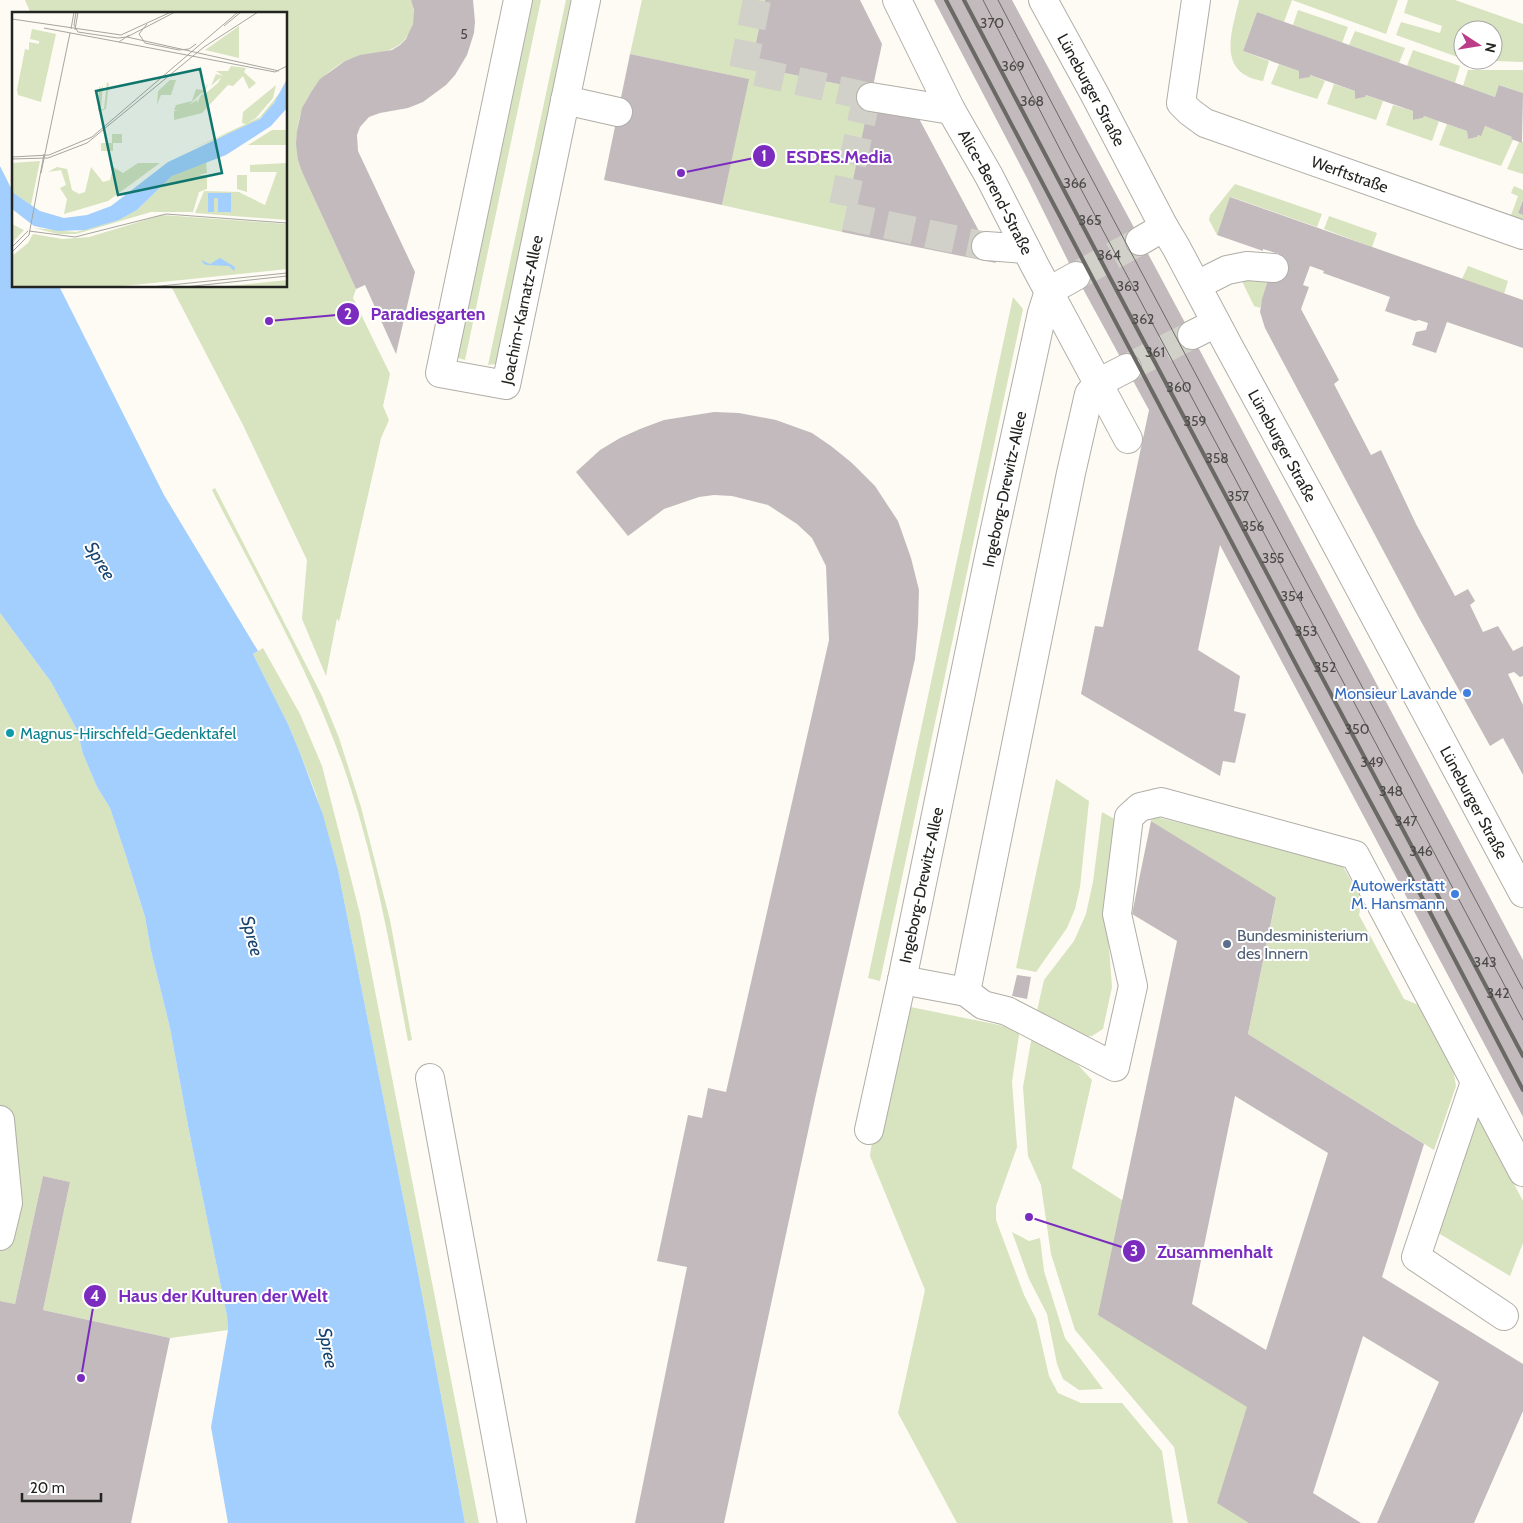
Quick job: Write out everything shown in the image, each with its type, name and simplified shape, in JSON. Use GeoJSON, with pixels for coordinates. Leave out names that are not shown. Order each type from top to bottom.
{"type":"FeatureCollection","features":[{"type":"Feature","properties":{"kind":"street","name":"Joachim-Karnatz-Allee"},"geometry":{"type":"LineString","coordinates":[[518,0],[440,373],[506,385],[586,0]]}},
{"type":"Feature","properties":{"kind":"street","name":"Alice-Berend-Straße"},"geometry":{"type":"LineString","coordinates":[[897,0],[951,110],[989,176],[1048,291],[1128,438]]}},
{"type":"Feature","properties":{"kind":"street","name":"Lüneburger Straße"},"geometry":{"type":"LineString","coordinates":[[1043,0],[1523,893]]}},
{"type":"Feature","properties":{"kind":"street","name":"Werftstraße"},"geometry":{"type":"LineString","coordinates":[[1196,0],[1181,103],[1205,123],[1523,235]]}},
{"type":"Feature","properties":{"kind":"street"},"geometry":{"type":"LineString","coordinates":[[871,96],[951,110]]}},
{"type":"Feature","properties":{"kind":"street"},"geometry":{"type":"LineString","coordinates":[[565,100],[618,112]]}},
{"type":"Feature","properties":{"kind":"street"},"geometry":{"type":"LineString","coordinates":[[1140,240],[1164,228]]}},
{"type":"Feature","properties":{"kind":"street"},"geometry":{"type":"LineString","coordinates":[[986,246],[1026,249]]}},
{"type":"Feature","properties":{"kind":"street"},"geometry":{"type":"LineString","coordinates":[[1197,285],[1218,274],[1246,266],[1274,268]]}},
{"type":"Feature","properties":{"kind":"street"},"geometry":{"type":"LineString","coordinates":[[1048,291],[1076,276]]}},
{"type":"Feature","properties":{"kind":"street","name":"Ingeborg-Drewitz-Allee"},"geometry":{"type":"LineString","coordinates":[[966,992],[902,980],[993,538],[1048,291]]}},
{"type":"Feature","properties":{"kind":"street"},"geometry":{"type":"LineString","coordinates":[[1192,335],[1216,323]]}},
{"type":"Feature","properties":{"kind":"street"},"geometry":{"type":"LineString","coordinates":[[1127,368],[1098,383],[1089,394],[1071,473],[966,992],[983,1005],[1007,1011],[1115,1067],[1133,986],[1117,914],[1130,817],[1140,807],[1160,802],[1355,855],[1523,1172]]}},
{"type":"Feature","properties":{"kind":"street"},"geometry":{"type":"LineString","coordinates":[[869,1130],[902,980]]}},
{"type":"Feature","properties":{"kind":"street"},"geometry":{"type":"LineString","coordinates":[[430,1078],[512,1523]]}},
{"type":"Feature","properties":{"kind":"street"},"geometry":{"type":"LineString","coordinates":[[1475,1082],[1416,1257],[1504,1316]]}},
{"type":"Feature","properties":{"kind":"street"},"geometry":{"type":"LineString","coordinates":[[0,1120],[8,1203],[0,1236]]}},
{"type":"Feature","properties":{"kind":"green space"},"geometry":{"type":"Polygon","coordinates":[[[25,0],[411,0],[414,19],[411,30],[405,39],[391,49],[345,61],[329,72],[310,93],[304,105],[297,131],[298,158],[302,172],[356,289],[353,298],[390,374],[383,406],[389,420],[381,438],[339,622],[337,618],[326,676],[302,619],[307,560],[243,425],[172,288],[288,288],[288,12],[30,12],[25,0]]]}},
{"type":"Feature","properties":{"kind":"green space"},"geometry":{"type":"Polygon","coordinates":[[[530,0],[541,0],[465,360],[458,358],[456,348],[530,0]]]}},
{"type":"Feature","properties":{"kind":"green space"},"geometry":{"type":"Polygon","coordinates":[[[566,0],[578,0],[501,359],[495,364],[488,365],[566,0]]]}},
{"type":"Feature","properties":{"kind":"green space"},"geometry":{"type":"Polygon","coordinates":[[[642,0],[765,0],[751,66],[872,91],[842,232],[722,205],[748,79],[630,54],[642,0]]]}},
{"type":"Feature","properties":{"kind":"green space"},"geometry":{"type":"Polygon","coordinates":[[[1239,0],[1292,0],[1284,22],[1257,12],[1243,51],[1269,61],[1263,81],[1247,76],[1238,70],[1233,62],[1231,52],[1232,31],[1239,0]]]}},
{"type":"Feature","properties":{"kind":"green space"},"geometry":{"type":"Polygon","coordinates":[[[1292,0],[1398,0],[1386,34],[1292,0]]]}},
{"type":"Feature","properties":{"kind":"green space"},"geometry":{"type":"Polygon","coordinates":[[[1408,0],[1455,0],[1523,24],[1523,62],[1503,61],[1503,20],[1453,20],[1453,55],[1396,35],[1401,22],[1440,33],[1442,26],[1404,13],[1408,0]]]}},
{"type":"Feature","properties":{"kind":"green space"},"geometry":{"type":"Polygon","coordinates":[[[1298,10],[1348,27],[1342,43],[1293,25],[1298,10]]]}},
{"type":"Feature","properties":{"kind":"green space"},"geometry":{"type":"Polygon","coordinates":[[[1355,31],[1405,48],[1399,63],[1349,45],[1355,31]]]}},
{"type":"Feature","properties":{"kind":"green space"},"geometry":{"type":"Polygon","coordinates":[[[1413,50],[1453,64],[1453,70],[1459,70],[1455,83],[1407,66],[1413,50]]]}},
{"type":"Feature","properties":{"kind":"green space"},"geometry":{"type":"Polygon","coordinates":[[[1279,64],[1299,71],[1300,79],[1310,75],[1325,81],[1317,99],[1271,84],[1279,64]]]}},
{"type":"Feature","properties":{"kind":"green space"},"geometry":{"type":"Polygon","coordinates":[[[1468,70],[1523,70],[1523,93],[1500,85],[1495,97],[1463,86],[1468,70]]]}},
{"type":"Feature","properties":{"kind":"green space"},"geometry":{"type":"Polygon","coordinates":[[[1334,84],[1355,91],[1355,99],[1365,97],[1366,95],[1383,101],[1376,120],[1327,104],[1334,84]]]}},
{"type":"Feature","properties":{"kind":"green space"},"geometry":{"type":"Polygon","coordinates":[[[1393,105],[1413,111],[1414,120],[1424,116],[1439,121],[1432,141],[1386,125],[1393,105]]]}},
{"type":"Feature","properties":{"kind":"green space"},"geometry":{"type":"Polygon","coordinates":[[[1447,124],[1467,131],[1468,139],[1477,137],[1485,126],[1512,137],[1511,139],[1513,140],[1501,166],[1439,145],[1447,124]]]}},
{"type":"Feature","properties":{"kind":"green space"},"geometry":{"type":"Polygon","coordinates":[[[1523,141],[1523,174],[1507,169],[1519,142],[1522,143],[1523,141]]]}},
{"type":"Feature","properties":{"kind":"green space"},"geometry":{"type":"Polygon","coordinates":[[[1235,184],[1322,214],[1317,227],[1231,197],[1217,235],[1209,220],[1210,215],[1235,184]]]}},
{"type":"Feature","properties":{"kind":"green space"},"geometry":{"type":"Polygon","coordinates":[[[1514,186],[1523,190],[1523,199],[1518,213],[1523,215],[1523,222],[1510,218],[1518,196],[1511,193],[1514,186]]]}},
{"type":"Feature","properties":{"kind":"green space"},"geometry":{"type":"Polygon","coordinates":[[[1329,216],[1377,233],[1372,247],[1324,229],[1329,216]]]}},
{"type":"Feature","properties":{"kind":"green space"},"geometry":{"type":"Polygon","coordinates":[[[1468,266],[1508,281],[1504,294],[1462,279],[1468,266]]]}},
{"type":"Feature","properties":{"kind":"green space"},"geometry":{"type":"Polygon","coordinates":[[[1270,274],[1260,308],[1254,306],[1239,275],[1270,274]]]}},
{"type":"Feature","properties":{"kind":"green space"},"geometry":{"type":"Polygon","coordinates":[[[1013,297],[1023,309],[880,981],[868,978],[1013,297]]]}},
{"type":"Feature","properties":{"kind":"green space"},"geometry":{"type":"Polygon","coordinates":[[[215,488],[322,696],[339,738],[361,807],[390,920],[412,1040],[408,1041],[369,851],[338,750],[288,636],[212,490],[215,488]]]}},
{"type":"Feature","properties":{"kind":"green space"},"geometry":{"type":"Polygon","coordinates":[[[0,613],[51,682],[77,730],[83,754],[97,787],[110,808],[126,856],[145,917],[151,951],[170,1028],[227,1316],[228,1330],[170,1338],[43,1310],[70,1182],[43,1176],[15,1304],[0,1301],[0,613]]]}},
{"type":"Feature","properties":{"kind":"green space"},"geometry":{"type":"Polygon","coordinates":[[[263,648],[300,714],[322,766],[360,914],[479,1523],[465,1523],[415,1257],[338,870],[316,794],[300,753],[288,724],[253,654],[263,648]]]}},
{"type":"Feature","properties":{"kind":"green space"},"geometry":{"type":"Polygon","coordinates":[[[1056,779],[1089,801],[1080,887],[1075,909],[1067,928],[1036,972],[1016,968],[1056,779]]]}},
{"type":"Feature","properties":{"kind":"green space"},"geometry":{"type":"Polygon","coordinates":[[[1102,812],[1118,821],[1109,861],[1106,908],[1112,987],[1103,1029],[1092,1036],[1081,1037],[1036,1015],[1044,980],[1074,941],[1086,914],[1093,882],[1102,812]]]}},
{"type":"Feature","properties":{"kind":"green space"},"geometry":{"type":"Polygon","coordinates":[[[1152,816],[1341,863],[1362,900],[1359,915],[1404,999],[1421,1006],[1453,1068],[1456,1086],[1434,1150],[1248,1034],[1276,899],[1151,821],[1152,816]]]}},
{"type":"Feature","properties":{"kind":"green space"},"geometry":{"type":"Polygon","coordinates":[[[891,1003],[1004,1026],[1005,1021],[1020,1028],[1012,1082],[1017,1147],[996,1206],[996,1220],[1024,1295],[1036,1319],[1049,1376],[1058,1393],[1081,1403],[1122,1403],[1162,1451],[1173,1523],[957,1523],[898,1413],[925,1290],[870,1156],[891,1003]]]}},
{"type":"Feature","properties":{"kind":"green space"},"geometry":{"type":"Polygon","coordinates":[[[1032,1036],[1078,1065],[1092,1080],[1072,1168],[1122,1200],[1247,1407],[1249,1523],[1188,1523],[1174,1447],[1075,1330],[1051,1254],[1041,1185],[1028,1156],[1023,1087],[1032,1036]]]}},
{"type":"Feature","properties":{"kind":"green space"},"geometry":{"type":"Polygon","coordinates":[[[1472,1118],[1480,1121],[1523,1201],[1523,1243],[1510,1276],[1440,1234],[1436,1222],[1472,1118]]]}},
{"type":"Feature","properties":{"kind":"green space"},"geometry":{"type":"Polygon","coordinates":[[[1012,1232],[1029,1241],[1040,1238],[1044,1271],[1065,1338],[1103,1389],[1079,1390],[1063,1379],[1057,1364],[1047,1314],[1029,1279],[1012,1232]]]}},
{"type":"Feature","properties":{"kind":"water","name":"Spree"},"geometry":{"type":"Polygon","coordinates":[[[0,166],[12,190],[12,288],[60,288],[164,495],[258,651],[253,654],[288,724],[323,815],[338,870],[415,1257],[465,1523],[228,1523],[211,1427],[228,1330],[227,1316],[170,1028],[151,951],[145,917],[110,808],[97,787],[83,754],[77,730],[51,682],[0,613],[0,166]]]}},
{"type":"Feature","properties":{"kind":"building"},"geometry":{"type":"Polygon","coordinates":[[[411,0],[473,0],[475,22],[474,33],[467,55],[455,75],[446,85],[423,102],[408,108],[369,117],[360,127],[357,135],[358,151],[415,272],[396,354],[365,285],[356,289],[302,172],[296,144],[302,108],[320,79],[345,61],[360,55],[392,50],[400,45],[406,39],[413,24],[414,10],[411,0]]]}},
{"type":"Feature","properties":{"kind":"building"},"geometry":{"type":"Polygon","coordinates":[[[765,0],[860,0],[882,44],[872,91],[751,66],[765,0]]]}},
{"type":"Feature","properties":{"kind":"building"},"geometry":{"type":"Polygon","coordinates":[[[934,0],[1012,0],[1523,960],[1523,1117],[1220,545],[1198,650],[1240,676],[1234,711],[1246,714],[1235,763],[1223,761],[1220,776],[1081,694],[1095,626],[1103,627],[1149,410],[1070,265],[934,0]]]}},
{"type":"Feature","properties":{"kind":"building"},"geometry":{"type":"Polygon","coordinates":[[[1257,12],[1495,97],[1499,85],[1523,93],[1522,143],[1485,126],[1481,136],[1478,135],[1468,139],[1467,131],[1424,116],[1423,118],[1413,120],[1413,111],[1366,95],[1365,97],[1355,99],[1355,91],[1310,75],[1310,77],[1299,79],[1299,71],[1243,51],[1257,12]]]}},
{"type":"Feature","properties":{"kind":"building"},"geometry":{"type":"Polygon","coordinates":[[[630,54],[749,79],[722,205],[604,180],[630,54]]]}},
{"type":"Feature","properties":{"kind":"building"},"geometry":{"type":"Polygon","coordinates":[[[869,103],[916,113],[996,263],[842,232],[869,103]]]}},
{"type":"Feature","properties":{"kind":"building"},"geometry":{"type":"Polygon","coordinates":[[[1230,197],[1523,300],[1523,348],[1447,322],[1436,353],[1412,345],[1416,332],[1426,330],[1428,323],[1419,320],[1415,321],[1385,311],[1390,297],[1323,273],[1324,271],[1310,266],[1303,285],[1309,287],[1301,309],[1339,380],[1334,384],[1371,455],[1381,450],[1416,524],[1455,596],[1468,589],[1475,601],[1470,605],[1483,632],[1498,626],[1513,651],[1523,646],[1523,676],[1520,677],[1514,672],[1508,674],[1523,705],[1523,775],[1503,738],[1490,746],[1418,616],[1265,328],[1260,312],[1262,299],[1279,254],[1263,249],[1263,251],[1217,235],[1230,197]]]}},
{"type":"Feature","properties":{"kind":"building"},"geometry":{"type":"Polygon","coordinates":[[[1523,200],[1523,215],[1518,213],[1523,200]]]}},
{"type":"Feature","properties":{"kind":"building"},"geometry":{"type":"Polygon","coordinates":[[[714,412],[739,413],[776,420],[812,433],[852,463],[875,486],[898,521],[911,558],[919,590],[918,625],[915,659],[815,1099],[724,1523],[635,1523],[687,1267],[657,1261],[688,1115],[702,1118],[708,1088],[726,1092],[829,640],[826,566],[812,538],[797,524],[768,505],[732,496],[714,495],[699,497],[664,509],[628,536],[576,472],[600,450],[640,429],[664,420],[714,412]]]}},
{"type":"Feature","properties":{"kind":"building"},"geometry":{"type":"Polygon","coordinates":[[[1151,821],[1276,898],[1248,1034],[1424,1144],[1382,1277],[1523,1364],[1523,1411],[1474,1523],[1377,1523],[1439,1382],[1363,1336],[1313,1493],[1361,1523],[1249,1523],[1217,1503],[1247,1407],[1098,1315],[1177,941],[1132,914],[1151,821]],[[1235,1096],[1192,1304],[1266,1350],[1328,1153],[1235,1096]]]}},
{"type":"Feature","properties":{"kind":"building"},"geometry":{"type":"Polygon","coordinates":[[[1017,975],[1031,977],[1027,999],[1012,996],[1017,975]]]}},
{"type":"Feature","properties":{"kind":"building"},"geometry":{"type":"Polygon","coordinates":[[[43,1176],[70,1182],[43,1310],[170,1338],[131,1523],[0,1523],[0,1301],[15,1304],[43,1176]]]}},
{"type":"Feature","properties":{"kind":"tunnel"},"geometry":{"type":"LineString","coordinates":[[757,0],[743,69],[871,97]]}},
{"type":"Feature","properties":{"kind":"tunnel"},"geometry":{"type":"LineString","coordinates":[[867,96],[841,215],[986,246]]}},
{"type":"Feature","properties":{"kind":"tunnel"},"geometry":{"type":"LineString","coordinates":[[1076,276],[1140,241]]}},
{"type":"Feature","properties":{"kind":"tunnel"},"geometry":{"type":"LineString","coordinates":[[1127,368],[1192,335]]}},
{"type":"Feature","properties":{"kind":"tram line"},"geometry":{"type":"LineString","coordinates":[[983,0],[1065,159],[1523,1020]]}},
{"type":"Feature","properties":{"kind":"tram line"},"geometry":{"type":"LineString","coordinates":[[998,0],[1523,989]]}},
{"type":"Feature","properties":{"kind":"railway"},"geometry":{"type":"LineString","coordinates":[[946,0],[1300,672],[1432,916],[1523,1090]]}},
{"type":"Feature","properties":{"kind":"railway"},"geometry":{"type":"LineString","coordinates":[[964,0],[1523,1056]]}},
{"type":"Feature","properties":{"kind":"place","name":"ESDES.Media"},"geometry":{"type":"Point","coordinates":[681,173]}},
{"type":"Feature","properties":{"kind":"place","name":"Paradiesgarten"},"geometry":{"type":"Point","coordinates":[269,321]}},
{"type":"Feature","properties":{"kind":"place","name":"Monsieur Lavande"},"geometry":{"type":"Point","coordinates":[1467,693]}},
{"type":"Feature","properties":{"kind":"place","name":"Magnus-Hirschfeld-Gedenktafel"},"geometry":{"type":"Point","coordinates":[10,733]}},
{"type":"Feature","properties":{"kind":"place","name":"Autowerkstatt M. Hansmann"},"geometry":{"type":"Point","coordinates":[1455,894]}},
{"type":"Feature","properties":{"kind":"place","name":"Bundesministerium des Innern"},"geometry":{"type":"Point","coordinates":[1227,944]}},
{"type":"Feature","properties":{"kind":"place","name":"Zusammenhalt"},"geometry":{"type":"Point","coordinates":[1029,1217]}},
{"type":"Feature","properties":{"kind":"place","name":"Haus der Kulturen der Welt"},"geometry":{"type":"Point","coordinates":[81,1378]}}]}
